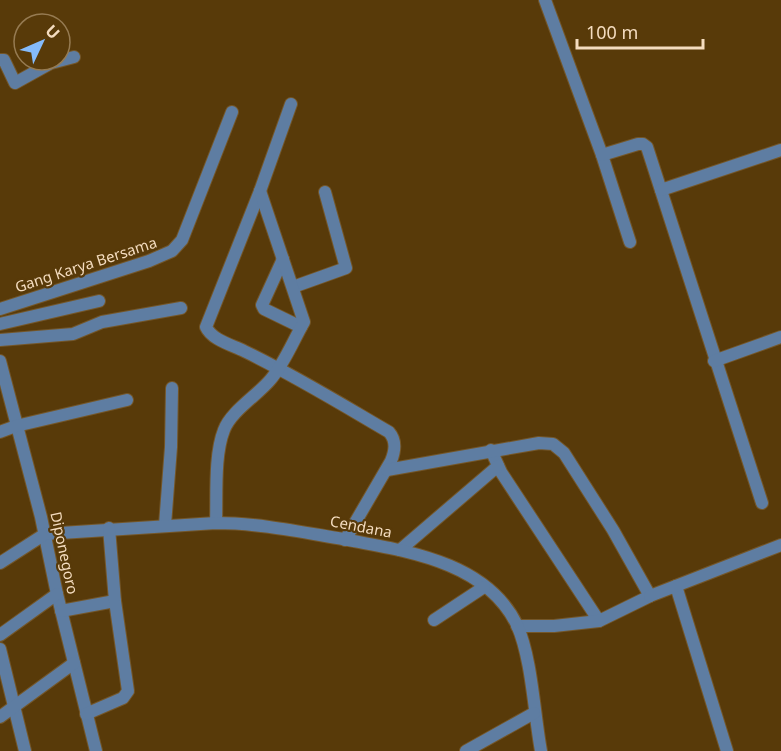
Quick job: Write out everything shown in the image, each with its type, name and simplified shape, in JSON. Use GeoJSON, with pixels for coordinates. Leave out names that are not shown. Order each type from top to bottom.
{"type":"FeatureCollection","features":[{"type":"Feature","properties":{"kind":"street"},"geometry":{"type":"LineString","coordinates":[[545,0],[602,155],[630,242]]}},
{"type":"Feature","properties":{"kind":"street"},"geometry":{"type":"LineString","coordinates":[[0,60],[4,60],[15,83],[51,63],[74,57]]}},
{"type":"Feature","properties":{"kind":"street"},"geometry":{"type":"LineString","coordinates":[[291,104],[260,191],[206,327],[219,339],[279,368],[389,432],[395,447],[387,470],[345,540]]}},
{"type":"Feature","properties":{"kind":"street","name":"Gang Karya Bersama"},"geometry":{"type":"LineString","coordinates":[[0,309],[149,261],[172,251],[182,240],[232,112]]}},
{"type":"Feature","properties":{"kind":"street"},"geometry":{"type":"LineString","coordinates":[[602,155],[643,144],[647,147],[714,361],[762,502]]}},
{"type":"Feature","properties":{"kind":"street"},"geometry":{"type":"LineString","coordinates":[[661,190],[781,150]]}},
{"type":"Feature","properties":{"kind":"street"},"geometry":{"type":"LineString","coordinates":[[216,523],[218,458],[224,429],[232,417],[279,368],[304,321],[260,191]]}},
{"type":"Feature","properties":{"kind":"street"},"geometry":{"type":"LineString","coordinates":[[293,287],[346,268],[325,192]]}},
{"type":"Feature","properties":{"kind":"street"},"geometry":{"type":"LineString","coordinates":[[283,259],[262,305],[264,309],[301,327]]}},
{"type":"Feature","properties":{"kind":"street"},"geometry":{"type":"LineString","coordinates":[[0,324],[99,300]]}},
{"type":"Feature","properties":{"kind":"street"},"geometry":{"type":"LineString","coordinates":[[0,340],[73,334],[102,322],[181,308]]}},
{"type":"Feature","properties":{"kind":"street"},"geometry":{"type":"LineString","coordinates":[[714,361],[781,337]]}},
{"type":"Feature","properties":{"kind":"street","name":"Diponegoro"},"geometry":{"type":"LineString","coordinates":[[0,361],[45,534],[57,594],[94,745]]}},
{"type":"Feature","properties":{"kind":"street"},"geometry":{"type":"LineString","coordinates":[[165,525],[171,447],[172,388]]}},
{"type":"Feature","properties":{"kind":"street"},"geometry":{"type":"LineString","coordinates":[[0,432],[16,426],[127,400]]}},
{"type":"Feature","properties":{"kind":"street"},"geometry":{"type":"LineString","coordinates":[[387,470],[491,450],[544,443],[553,444],[572,465],[613,530],[650,596]]}},
{"type":"Feature","properties":{"kind":"street"},"geometry":{"type":"LineString","coordinates":[[491,450],[498,466],[599,621]]}},
{"type":"Feature","properties":{"kind":"street"},"geometry":{"type":"LineString","coordinates":[[400,550],[498,466]]}},
{"type":"Feature","properties":{"kind":"street","name":"Cendana"},"geometry":{"type":"LineString","coordinates":[[45,534],[165,525],[245,524],[400,550],[446,564],[484,587],[500,600],[517,626],[527,660],[541,751]]}},
{"type":"Feature","properties":{"kind":"street"},"geometry":{"type":"LineString","coordinates":[[86,714],[123,698],[127,694],[115,601],[109,528]]}},
{"type":"Feature","properties":{"kind":"street"},"geometry":{"type":"LineString","coordinates":[[0,563],[45,534]]}},
{"type":"Feature","properties":{"kind":"street"},"geometry":{"type":"LineString","coordinates":[[517,626],[554,626],[599,621],[650,596],[781,545]]}},
{"type":"Feature","properties":{"kind":"street"},"geometry":{"type":"LineString","coordinates":[[676,586],[727,751]]}},
{"type":"Feature","properties":{"kind":"street"},"geometry":{"type":"LineString","coordinates":[[434,620],[484,587]]}},
{"type":"Feature","properties":{"kind":"street"},"geometry":{"type":"LineString","coordinates":[[0,635],[57,594]]}},
{"type":"Feature","properties":{"kind":"street"},"geometry":{"type":"LineString","coordinates":[[61,611],[115,601]]}},
{"type":"Feature","properties":{"kind":"street"},"geometry":{"type":"LineString","coordinates":[[0,649],[25,751]]}},
{"type":"Feature","properties":{"kind":"street"},"geometry":{"type":"LineString","coordinates":[[0,717],[74,663]]}},
{"type":"Feature","properties":{"kind":"street"},"geometry":{"type":"LineString","coordinates":[[466,751],[534,712]]}},
{"type":"Feature","properties":{"kind":"street"},"geometry":{"type":"LineString","coordinates":[[86,751],[94,745]]}}]}
